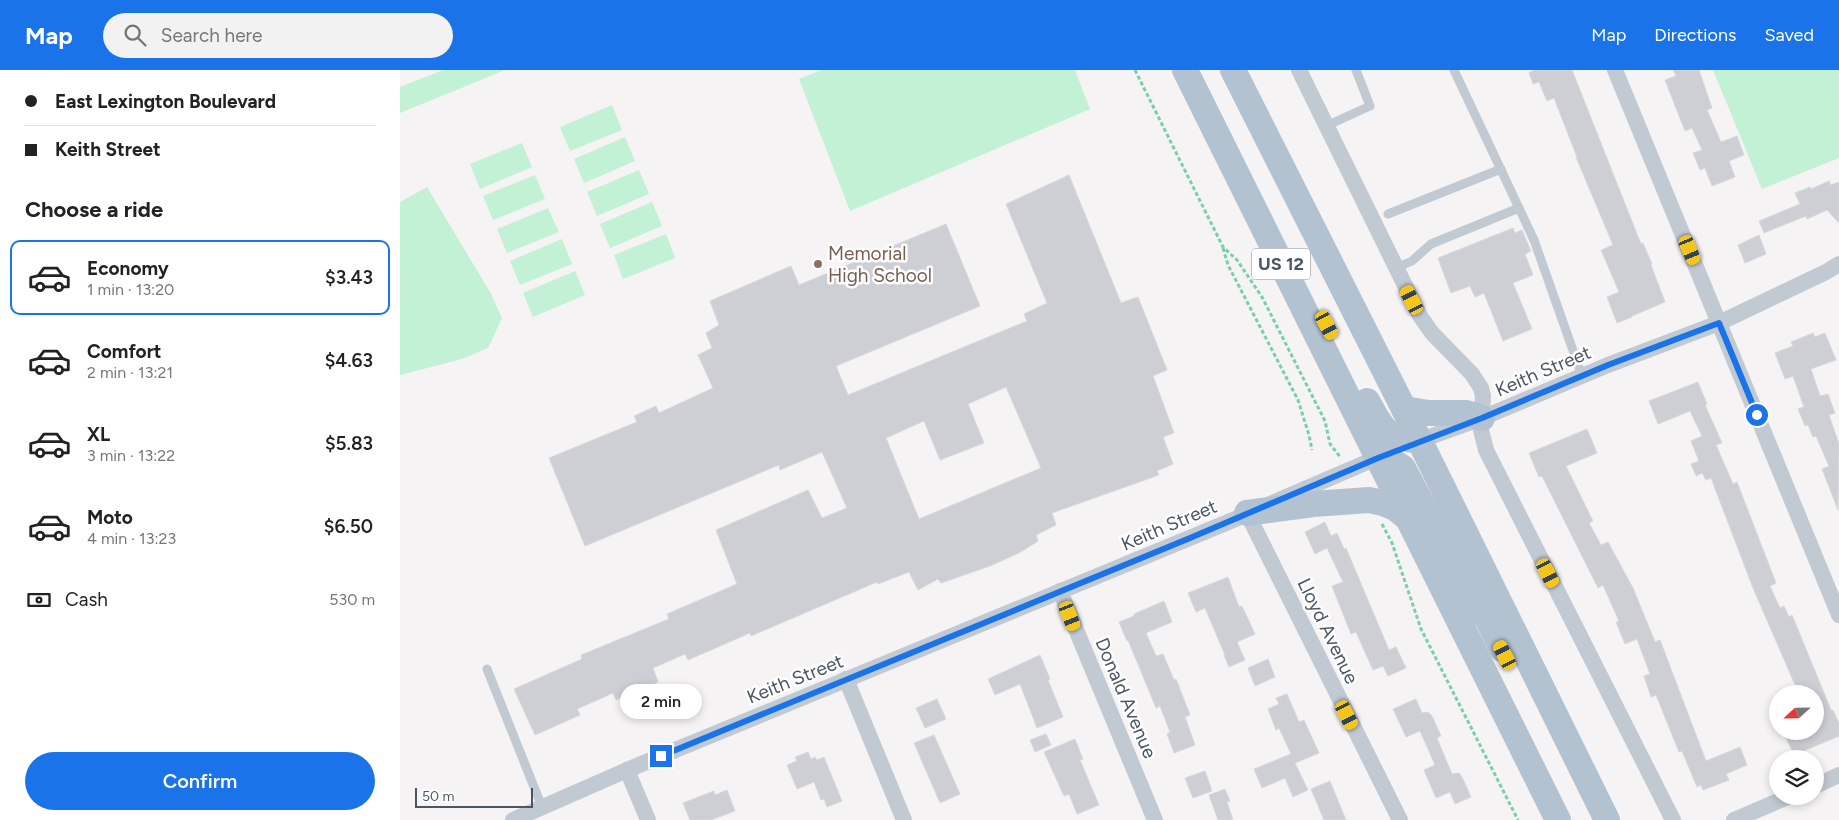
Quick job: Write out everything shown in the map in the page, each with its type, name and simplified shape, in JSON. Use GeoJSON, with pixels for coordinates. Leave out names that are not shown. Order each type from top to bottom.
{"type":"FeatureCollection","features":[{"type":"Feature","properties":{"kind":"main road","name":"US 12"},"geometry":{"type":"LineString","coordinates":[[1185,70],[1558,820]]}},
{"type":"Feature","properties":{"kind":"main road","name":"US 12"},"geometry":{"type":"LineString","coordinates":[[1233,70],[1404,409],[1607,820]]}},
{"type":"Feature","properties":{"kind":"main road"},"geometry":{"type":"LineString","coordinates":[[1263,227],[1299,273],[1383,431],[1403,439],[1419,441]]}},
{"type":"Feature","properties":{"kind":"main road"},"geometry":{"type":"LineString","coordinates":[[1404,409],[1428,413],[1466,413],[1482,418]]}},
{"type":"Feature","properties":{"kind":"main road"},"geometry":{"type":"LineString","coordinates":[[1378,458],[1392,461],[1403,468],[1414,486],[1458,572],[1489,622],[1588,820]]}},
{"type":"Feature","properties":{"kind":"main road"},"geometry":{"type":"LineString","coordinates":[[1248,513],[1313,504],[1368,500],[1395,508],[1409,518]]}},
{"type":"Feature","properties":{"kind":"street"},"geometry":{"type":"LineString","coordinates":[[1299,70],[1425,324],[1472,374],[1481,388],[1483,396],[1482,430],[1486,450],[1673,820]]}},
{"type":"Feature","properties":{"kind":"street"},"geometry":{"type":"LineString","coordinates":[[1615,70],[1839,615]]}},
{"type":"Feature","properties":{"kind":"street","name":"Keith Street"},"geometry":{"type":"LineString","coordinates":[[513,820],[627,770],[1419,441],[1482,418],[1582,376],[1719,323],[1818,276],[1839,264]]}},
{"type":"Feature","properties":{"kind":"street","name":"Lloyd Avenue"},"geometry":{"type":"LineString","coordinates":[[1248,513],[1400,820]]}},
{"type":"Feature","properties":{"kind":"street","name":"Donald Avenue"},"geometry":{"type":"LineString","coordinates":[[1060,591],[1156,820]]}},
{"type":"Feature","properties":{"kind":"street"},"geometry":{"type":"LineString","coordinates":[[846,680],[904,820]]}},
{"type":"Feature","properties":{"kind":"street"},"geometry":{"type":"LineString","coordinates":[[627,770],[648,820]]}},
{"type":"Feature","properties":{"kind":"street"},"geometry":{"type":"LineString","coordinates":[[1824,782],[1839,775]]}},
{"type":"Feature","properties":{"kind":"street"},"geometry":{"type":"LineString","coordinates":[[1734,820],[1769,805]]}},
{"type":"Feature","properties":{"kind":"lane"},"geometry":{"type":"LineString","coordinates":[[1326,126],[1370,106],[1356,70]]}},
{"type":"Feature","properties":{"kind":"lane"},"geometry":{"type":"LineString","coordinates":[[1454,70],[1534,240],[1582,376]]}},
{"type":"Feature","properties":{"kind":"lane"},"geometry":{"type":"LineString","coordinates":[[1388,214],[1500,169]]}},
{"type":"Feature","properties":{"kind":"lane"},"geometry":{"type":"LineString","coordinates":[[1396,268],[1412,261],[1431,244],[1519,208]]}},
{"type":"Feature","properties":{"kind":"lane"},"geometry":{"type":"LineString","coordinates":[[487,668],[542,807]]}},
{"type":"Feature","properties":{"kind":"path"},"geometry":{"type":"LineString","coordinates":[[1135,70],[1223,247],[1228,265],[1298,400],[1312,450]]}},
{"type":"Feature","properties":{"kind":"path"},"geometry":{"type":"LineString","coordinates":[[1223,247],[1237,260],[1262,297],[1325,421],[1330,444],[1352,469]]}},
{"type":"Feature","properties":{"kind":"path"},"geometry":{"type":"LineString","coordinates":[[1368,500],[1392,543],[1421,629],[1518,820]]}},
{"type":"Feature","properties":{"kind":"green space"},"geometry":{"type":"Polygon","coordinates":[[[443,70],[505,70],[400,113],[400,87],[443,70]]]}},
{"type":"Feature","properties":{"kind":"green space"},"geometry":{"type":"Polygon","coordinates":[[[821,70],[1075,70],[1090,109],[850,211],[799,79],[821,70]]]}},
{"type":"Feature","properties":{"kind":"green space"},"geometry":{"type":"Polygon","coordinates":[[[1713,70],[1839,70],[1839,158],[1762,189],[1713,70]]]}},
{"type":"Feature","properties":{"kind":"green space"},"geometry":{"type":"Polygon","coordinates":[[[612,105],[622,130],[570,151],[560,127],[612,105]]]}},
{"type":"Feature","properties":{"kind":"green space"},"geometry":{"type":"Polygon","coordinates":[[[625,137],[635,161],[584,183],[574,159],[625,137]]]}},
{"type":"Feature","properties":{"kind":"green space"},"geometry":{"type":"Polygon","coordinates":[[[522,143],[532,167],[480,189],[470,164],[522,143]]]}},
{"type":"Feature","properties":{"kind":"green space"},"geometry":{"type":"Polygon","coordinates":[[[639,170],[649,194],[597,216],[587,192],[639,170]]]}},
{"type":"Feature","properties":{"kind":"green space"},"geometry":{"type":"Polygon","coordinates":[[[535,175],[545,199],[493,220],[483,196],[535,175]]]}},
{"type":"Feature","properties":{"kind":"green space"},"geometry":{"type":"Polygon","coordinates":[[[427,187],[490,292],[502,318],[488,348],[462,359],[400,375],[400,202],[427,187]]]}},
{"type":"Feature","properties":{"kind":"green space"},"geometry":{"type":"Polygon","coordinates":[[[652,202],[662,226],[610,248],[600,224],[652,202]]]}},
{"type":"Feature","properties":{"kind":"green space"},"geometry":{"type":"Polygon","coordinates":[[[548,208],[559,232],[507,253],[497,229],[548,208]]]}},
{"type":"Feature","properties":{"kind":"green space"},"geometry":{"type":"Polygon","coordinates":[[[666,234],[675,258],[623,279],[614,255],[666,234]]]}},
{"type":"Feature","properties":{"kind":"green space"},"geometry":{"type":"Polygon","coordinates":[[[562,239],[572,264],[520,285],[510,261],[562,239]]]}},
{"type":"Feature","properties":{"kind":"green space"},"geometry":{"type":"Polygon","coordinates":[[[575,271],[585,295],[533,317],[523,293],[575,271]]]}},
{"type":"Feature","properties":{"kind":"building"},"geometry":{"type":"Polygon","coordinates":[[[1534,70],[1572,70],[1641,244],[1643,243],[1652,264],[1665,302],[1617,323],[1607,297],[1619,292],[1601,250],[1613,245],[1576,157],[1554,98],[1547,101],[1539,82],[1533,84],[1529,73],[1534,70]]]}},
{"type":"Feature","properties":{"kind":"building"},"geometry":{"type":"Polygon","coordinates":[[[1673,70],[1699,70],[1712,108],[1707,110],[1721,142],[1737,136],[1744,155],[1729,161],[1735,177],[1712,186],[1705,168],[1700,170],[1693,153],[1702,150],[1692,128],[1685,131],[1665,80],[1676,76],[1673,70]]]}},
{"type":"Feature","properties":{"kind":"building","name":"Memorial High School"},"geometry":{"type":"Polygon","coordinates":[[[1069,175],[1121,303],[1138,297],[1167,370],[1153,376],[1174,433],[1163,437],[1173,464],[1157,471],[1159,475],[1052,513],[1056,525],[1036,535],[1038,541],[1019,553],[990,566],[941,583],[938,579],[918,590],[909,572],[878,584],[877,582],[751,636],[750,633],[688,660],[685,654],[653,668],[658,682],[616,700],[613,693],[577,709],[580,715],[535,735],[514,689],[582,659],[581,655],[669,619],[667,614],[737,584],[716,530],[808,490],[822,518],[847,508],[822,452],[780,470],[779,465],[585,546],[549,458],[637,422],[634,416],[656,406],[659,413],[713,388],[698,355],[712,348],[706,333],[719,325],[710,301],[791,266],[799,285],[946,224],[980,306],[836,366],[848,395],[1027,321],[1024,314],[1047,303],[1006,204],[1069,175]],[[1006,387],[968,404],[984,443],[940,460],[924,421],[886,438],[919,519],[1041,468],[1006,387]]]}},
{"type":"Feature","properties":{"kind":"building"},"geometry":{"type":"Polygon","coordinates":[[[1829,181],[1831,185],[1839,182],[1839,223],[1827,210],[1807,219],[1806,216],[1764,233],[1759,221],[1800,204],[1795,193],[1810,187],[1811,189],[1829,181]]]}},
{"type":"Feature","properties":{"kind":"building"},"geometry":{"type":"Polygon","coordinates":[[[1513,228],[1515,233],[1522,230],[1531,251],[1525,254],[1533,275],[1513,283],[1532,329],[1503,341],[1484,293],[1475,297],[1470,286],[1451,293],[1438,258],[1513,228]]]}},
{"type":"Feature","properties":{"kind":"building"},"geometry":{"type":"Polygon","coordinates":[[[1759,235],[1766,254],[1745,263],[1738,245],[1759,235]]]}},
{"type":"Feature","properties":{"kind":"building"},"geometry":{"type":"Polygon","coordinates":[[[1813,333],[1815,337],[1825,333],[1836,360],[1811,369],[1820,396],[1828,394],[1835,413],[1829,415],[1839,444],[1838,510],[1822,469],[1829,466],[1816,436],[1813,437],[1808,425],[1805,426],[1798,409],[1804,407],[1793,376],[1785,379],[1775,353],[1793,346],[1791,342],[1813,333]]]}},
{"type":"Feature","properties":{"kind":"building"},"geometry":{"type":"Polygon","coordinates":[[[1698,382],[1707,404],[1705,405],[1722,443],[1716,445],[1733,484],[1737,482],[1776,583],[1770,586],[1780,608],[1784,606],[1789,617],[1792,615],[1821,685],[1795,685],[1753,588],[1711,478],[1706,480],[1702,473],[1696,476],[1691,464],[1699,461],[1691,441],[1702,436],[1690,411],[1658,424],[1649,401],[1698,382]]]}},
{"type":"Feature","properties":{"kind":"building"},"geometry":{"type":"Polygon","coordinates":[[[1587,429],[1597,453],[1566,466],[1593,521],[1589,523],[1601,545],[1608,542],[1633,588],[1655,642],[1660,640],[1706,761],[1740,747],[1747,765],[1726,774],[1729,780],[1703,790],[1701,785],[1697,787],[1682,751],[1679,752],[1656,695],[1651,697],[1644,676],[1650,674],[1637,639],[1625,644],[1616,622],[1619,621],[1603,585],[1598,588],[1542,476],[1539,477],[1529,453],[1587,429]]]}},
{"type":"Feature","properties":{"kind":"building"},"geometry":{"type":"Polygon","coordinates":[[[1325,522],[1331,536],[1337,533],[1344,549],[1346,548],[1389,650],[1396,647],[1406,668],[1388,676],[1383,666],[1373,670],[1356,632],[1351,634],[1332,586],[1343,582],[1327,548],[1315,554],[1305,532],[1325,522]]]}},
{"type":"Feature","properties":{"kind":"building"},"geometry":{"type":"Polygon","coordinates":[[[1228,577],[1239,607],[1242,606],[1255,634],[1237,642],[1245,660],[1229,667],[1205,608],[1196,612],[1188,593],[1228,577]]]}},
{"type":"Feature","properties":{"kind":"building"},"geometry":{"type":"Polygon","coordinates":[[[1164,601],[1172,622],[1146,633],[1156,656],[1163,654],[1174,680],[1176,679],[1190,715],[1185,717],[1195,745],[1174,753],[1167,734],[1170,732],[1160,706],[1156,708],[1119,622],[1164,601]]]}},
{"type":"Feature","properties":{"kind":"building"},"geometry":{"type":"Polygon","coordinates":[[[1040,655],[1063,717],[1037,728],[1020,684],[995,695],[988,679],[1040,655]]]}},
{"type":"Feature","properties":{"kind":"building"},"geometry":{"type":"Polygon","coordinates":[[[1268,659],[1275,677],[1255,686],[1248,668],[1268,659]]]}},
{"type":"Feature","properties":{"kind":"building"},"geometry":{"type":"Polygon","coordinates":[[[1824,693],[1839,723],[1839,736],[1806,750],[1792,750],[1787,740],[1824,740],[1824,693]]]}},
{"type":"Feature","properties":{"kind":"building"},"geometry":{"type":"Polygon","coordinates":[[[1287,694],[1299,722],[1304,720],[1319,753],[1295,763],[1308,790],[1293,797],[1285,778],[1262,788],[1254,769],[1291,754],[1279,728],[1276,730],[1268,709],[1279,704],[1276,698],[1287,694]]]}},
{"type":"Feature","properties":{"kind":"building"},"geometry":{"type":"Polygon","coordinates":[[[937,699],[946,719],[925,728],[916,708],[937,699]]]}},
{"type":"Feature","properties":{"kind":"building"},"geometry":{"type":"Polygon","coordinates":[[[1416,699],[1422,713],[1428,712],[1432,716],[1441,736],[1437,738],[1452,774],[1459,773],[1471,797],[1455,804],[1450,792],[1436,798],[1424,770],[1435,765],[1420,731],[1406,737],[1393,709],[1416,699]]]}},
{"type":"Feature","properties":{"kind":"building"},"geometry":{"type":"Polygon","coordinates":[[[1046,734],[1051,745],[1035,752],[1030,740],[1046,734]]]}},
{"type":"Feature","properties":{"kind":"building"},"geometry":{"type":"Polygon","coordinates":[[[934,735],[960,794],[940,803],[914,743],[934,735]]]}},
{"type":"Feature","properties":{"kind":"building"},"geometry":{"type":"Polygon","coordinates":[[[1075,739],[1083,759],[1080,760],[1099,805],[1077,814],[1069,794],[1064,796],[1044,752],[1075,739]]]}},
{"type":"Feature","properties":{"kind":"building"},"geometry":{"type":"Polygon","coordinates":[[[808,752],[811,759],[815,757],[817,760],[824,757],[842,801],[827,807],[824,799],[821,800],[814,782],[797,789],[787,765],[797,761],[795,757],[808,752]]]}},
{"type":"Feature","properties":{"kind":"building"},"geometry":{"type":"Polygon","coordinates":[[[1205,771],[1212,791],[1193,798],[1185,778],[1205,771]]]}},
{"type":"Feature","properties":{"kind":"building"},"geometry":{"type":"Polygon","coordinates":[[[1330,781],[1346,820],[1324,820],[1311,789],[1330,781]]]}},
{"type":"Feature","properties":{"kind":"building"},"geometry":{"type":"Polygon","coordinates":[[[1225,789],[1230,801],[1227,802],[1233,820],[1218,820],[1209,795],[1225,789]]]}},
{"type":"Feature","properties":{"kind":"building"},"geometry":{"type":"Polygon","coordinates":[[[727,790],[735,811],[711,820],[690,820],[683,803],[714,791],[715,795],[727,790]]]}},
{"type":"Feature","properties":{"kind":"place","name":"Memorial High School"},"geometry":{"type":"Point","coordinates":[818,264]}},
{"type":"Feature","properties":{"kind":"route"},"geometry":{"type":"LineString","coordinates":[[661,756],[1190,538],[1419,441],[1482,418],[1608,365],[1719,323],[1757,415]]}}]}
